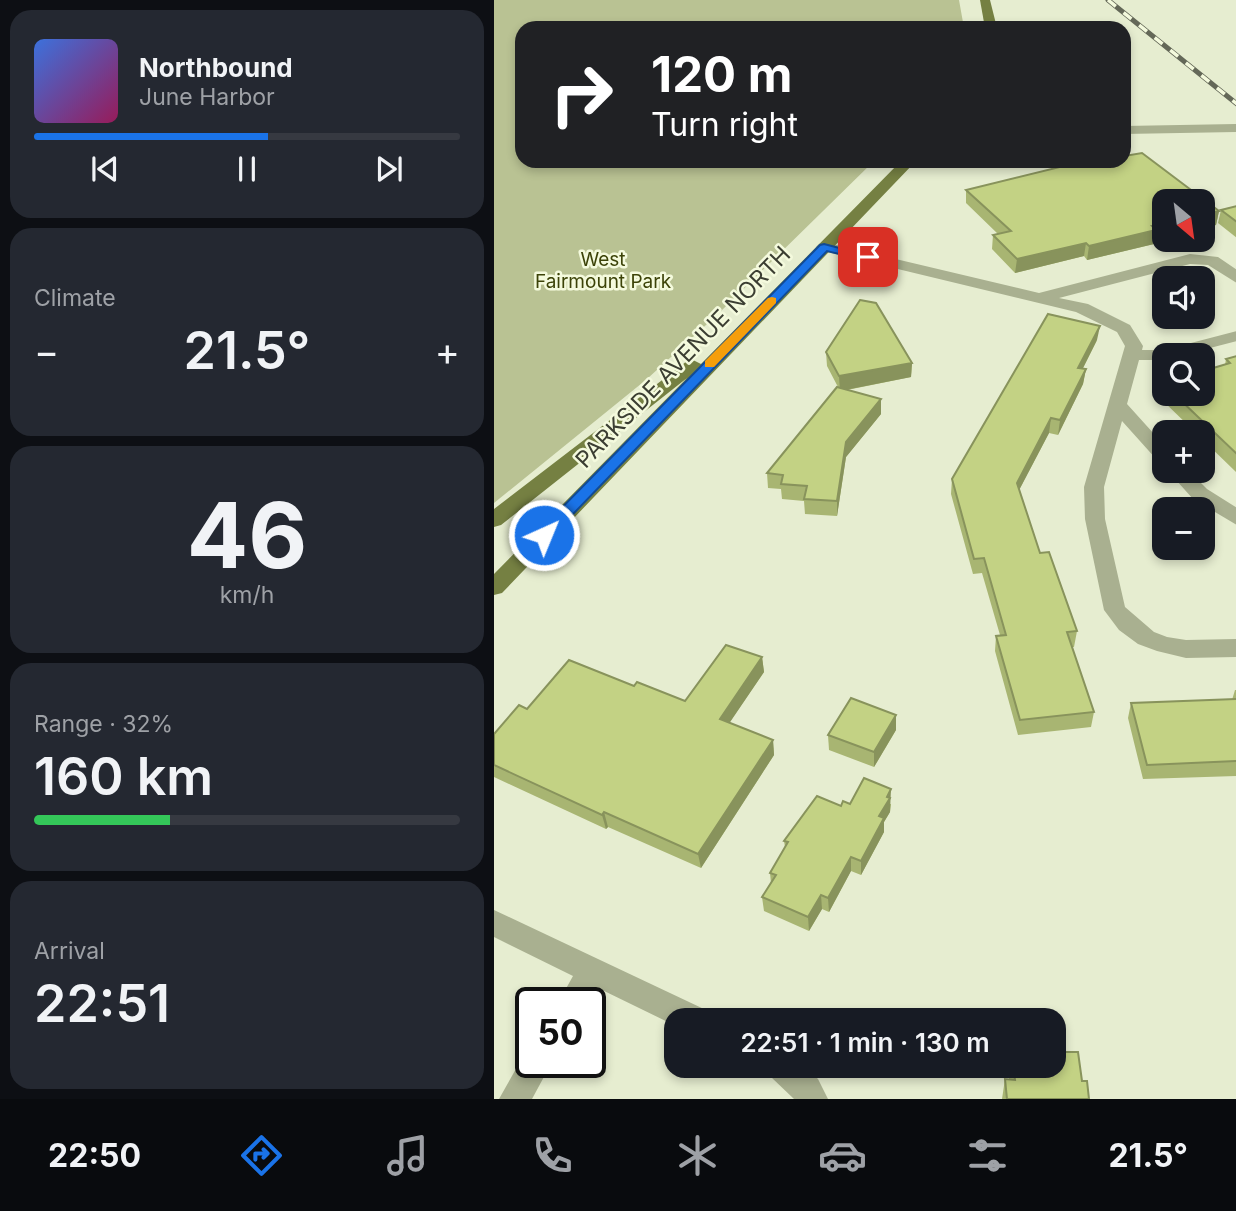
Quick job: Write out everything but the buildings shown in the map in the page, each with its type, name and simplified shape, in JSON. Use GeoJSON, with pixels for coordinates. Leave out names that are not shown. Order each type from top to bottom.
{"type":"FeatureCollection","features":[{"type":"Feature","properties":{"kind":"main road"},"geometry":{"type":"LineString","coordinates":[[985,0],[990,21]]}},
{"type":"Feature","properties":{"kind":"main road","name":"PARKSIDE AVENUE NORTH"},"geometry":{"type":"LineString","coordinates":[[494,587],[902,168]]}},
{"type":"Feature","properties":{"kind":"main road"},"geometry":{"type":"LineString","coordinates":[[494,520],[564,463],[748,324]]}},
{"type":"Feature","properties":{"kind":"street"},"geometry":{"type":"LineString","coordinates":[[1131,119],[1232,128]]}},
{"type":"Feature","properties":{"kind":"street"},"geometry":{"type":"LineString","coordinates":[[1131,130],[1232,128]]}},
{"type":"Feature","properties":{"kind":"street"},"geometry":{"type":"LineString","coordinates":[[824,247],[1082,308],[1113,321],[1130,336],[1134,346],[1097,472],[1094,503],[1095,519],[1115,610],[1127,624],[1146,638],[1165,645],[1186,649],[1237,648]]}},
{"type":"Feature","properties":{"kind":"street"},"geometry":{"type":"LineString","coordinates":[[1041,297],[1190,259],[1212,261],[1237,278]]}},
{"type":"Feature","properties":{"kind":"street"},"geometry":{"type":"LineString","coordinates":[[1131,355],[1164,355],[1237,336]]}},
{"type":"Feature","properties":{"kind":"street"},"geometry":{"type":"LineString","coordinates":[[1117,405],[1152,443]]}},
{"type":"Feature","properties":{"kind":"street"},"geometry":{"type":"LineString","coordinates":[[1189,483],[1200,494],[1237,518]]}},
{"type":"Feature","properties":{"kind":"street"},"geometry":{"type":"LineString","coordinates":[[494,923],[671,1008]]}},
{"type":"Feature","properties":{"kind":"street"},"geometry":{"type":"LineString","coordinates":[[582,987],[592,971]]}},
{"type":"Feature","properties":{"kind":"street"},"geometry":{"type":"LineString","coordinates":[[515,1099],[527,1078]]}},
{"type":"Feature","properties":{"kind":"street"},"geometry":{"type":"LineString","coordinates":[[794,1078],[812,1099]]}},
{"type":"Feature","properties":{"kind":"green space","name":"West Fairmount Park"},"geometry":{"type":"Polygon","coordinates":[[[494,0],[959,0],[963,21],[515,21],[515,168],[867,168],[718,314],[647,379],[494,503],[494,0]]]}},
{"type":"Feature","properties":{"kind":"railway"},"geometry":{"type":"LineString","coordinates":[[1108,0],[1237,104]]}},
{"type":"Feature","properties":{"kind":"slow traffic"},"geometry":{"type":"LineString","coordinates":[[709,364],[772,300]]}},
{"type":"Feature","properties":{"kind":"route"},"geometry":{"type":"LineString","coordinates":[[544,535],[824,247],[868,257]]}}]}
